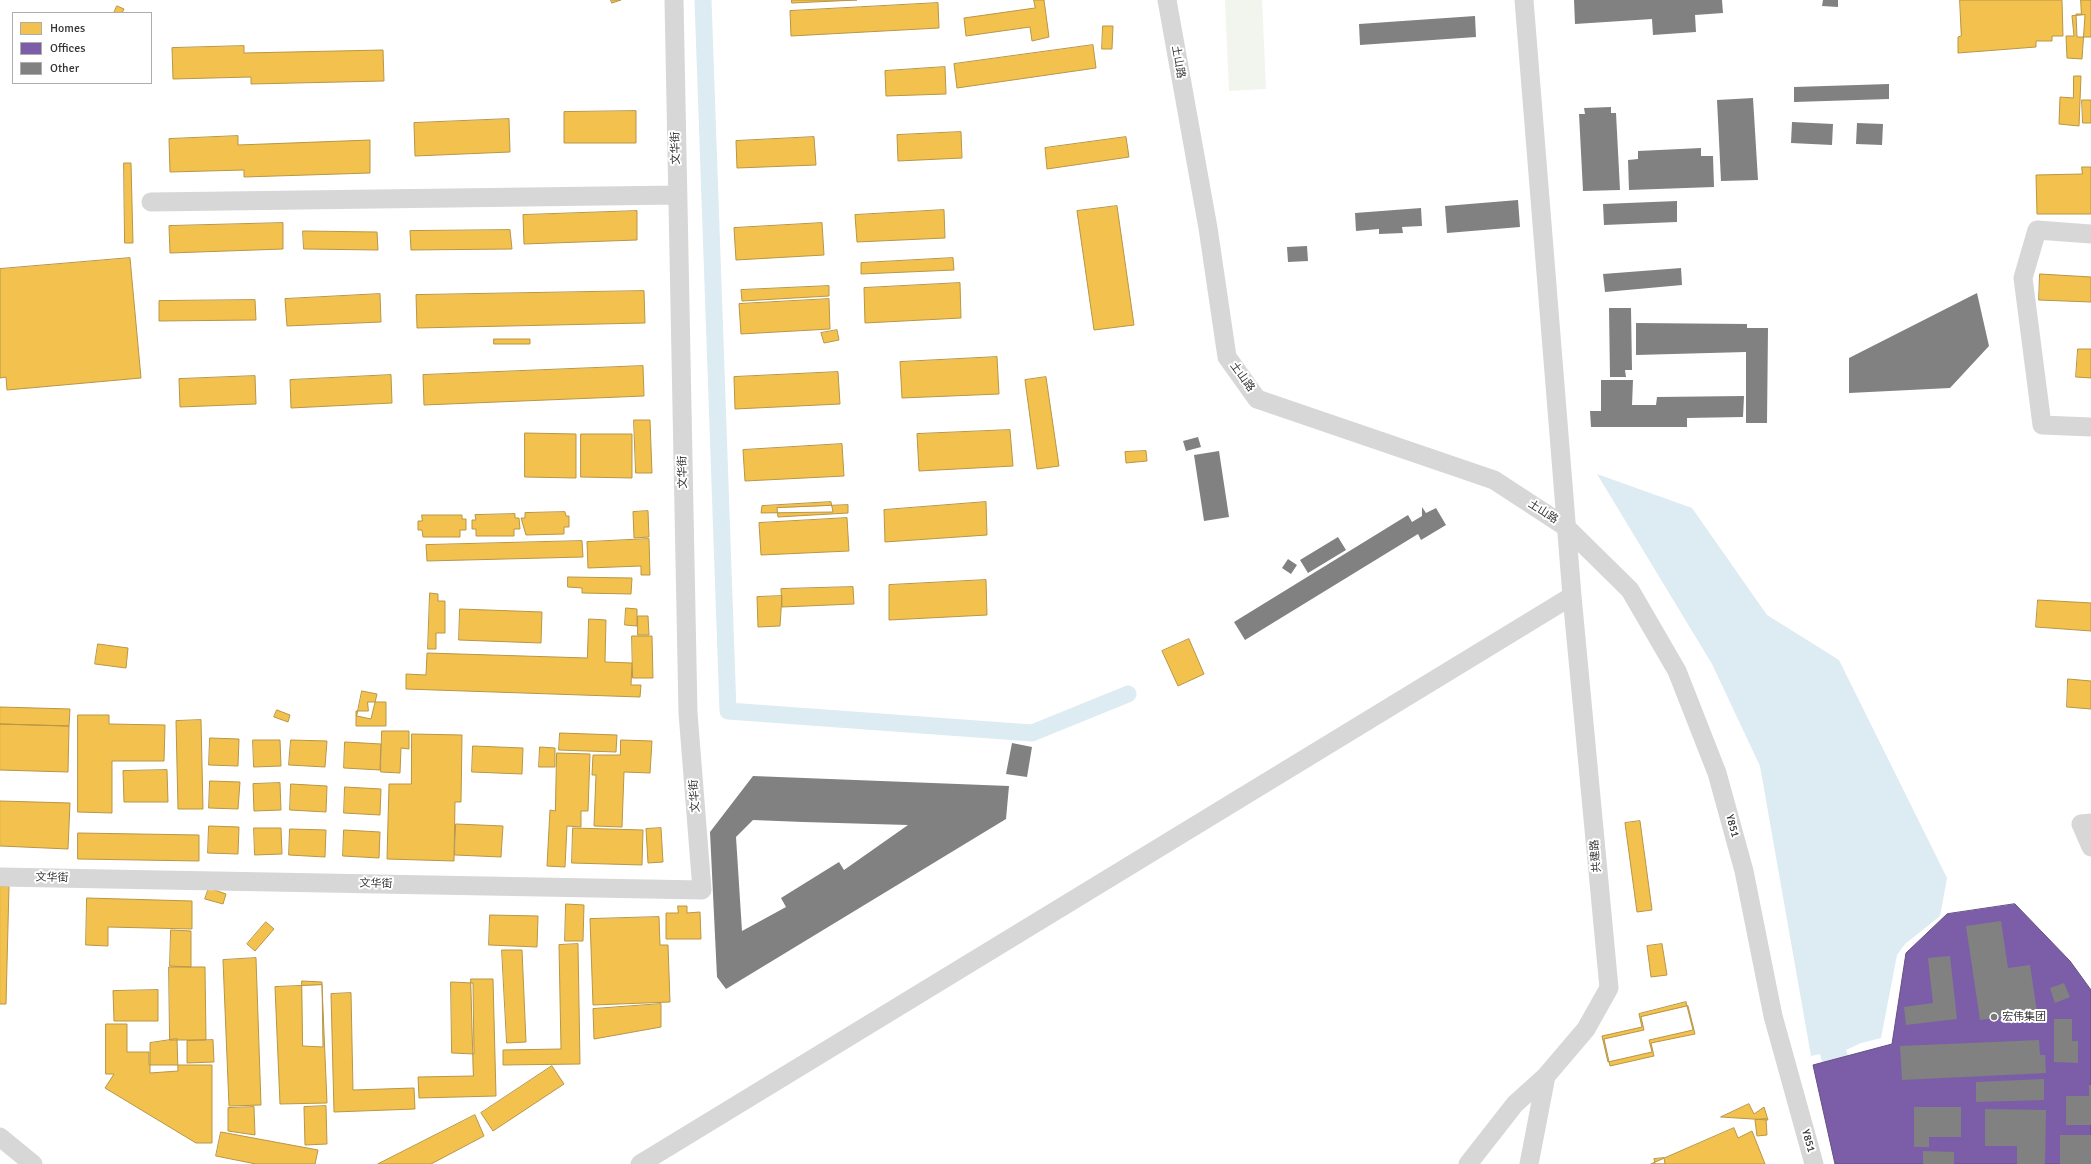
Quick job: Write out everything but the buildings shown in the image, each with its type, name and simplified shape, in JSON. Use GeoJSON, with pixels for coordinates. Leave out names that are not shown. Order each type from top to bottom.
{"type":"FeatureCollection","features":[{"type":"Feature","properties":{"kind":"street","name":"文华街"},"geometry":{"type":"LineString","coordinates":[[0,877],[702,890],[688,713],[674,0]]}},
{"type":"Feature","properties":{"kind":"street","name":"土山路"},"geometry":{"type":"LineString","coordinates":[[1167,0],[1208,228],[1227,357],[1258,400],[1494,480],[1566,527]]}},
{"type":"Feature","properties":{"kind":"street","name":"共建路"},"geometry":{"type":"LineString","coordinates":[[1524,0],[1566,527],[1609,988],[1586,1029],[1546,1076],[1529,1164]]}},
{"type":"Feature","properties":{"kind":"street"},"geometry":{"type":"LineString","coordinates":[[151,202],[677,195]]}},
{"type":"Feature","properties":{"kind":"street"},"geometry":{"type":"LineString","coordinates":[[2091,234],[2037,230],[2023,278],[2042,425],[2091,427]]}},
{"type":"Feature","properties":{"kind":"street","name":"Y851"},"geometry":{"type":"LineString","coordinates":[[1566,527],[1630,590],[1677,671],[1717,773],[1744,871],[1773,1016],[1814,1164]]}},
{"type":"Feature","properties":{"kind":"street"},"geometry":{"type":"LineString","coordinates":[[640,1164],[1572,596]]}},
{"type":"Feature","properties":{"kind":"street"},"geometry":{"type":"LineString","coordinates":[[2091,823],[2081,824],[2091,847]]}},
{"type":"Feature","properties":{"kind":"street"},"geometry":{"type":"LineString","coordinates":[[1468,1164],[1515,1104],[1546,1076]]}},
{"type":"Feature","properties":{"kind":"street"},"geometry":{"type":"LineString","coordinates":[[0,1137],[33,1164]]}},
{"type":"Feature","properties":{"kind":"shaded area"},"geometry":{"type":"Polygon","coordinates":[[[1225,0],[1262,0],[1266,89],[1229,91],[1225,0]]]}},
{"type":"Feature","properties":{"kind":"shaded area"},"geometry":{"type":"Polygon","coordinates":[[[1597,474],[1692,508],[1767,615],[1839,660],[1947,878],[1940,916],[1905,944],[1897,955],[1881,1038],[1861,1043],[1846,1050],[1887,1164],[1850,1164],[1820,1054],[1811,1056],[1760,766],[1712,664],[1597,474]]]}},
{"type":"Feature","properties":{"kind":"waterway"},"geometry":{"type":"LineString","coordinates":[[703,0],[728,711],[1032,733],[1128,694]]}},
{"type":"Feature","properties":{"kind":"place","name":"宏伟集团"},"geometry":{"type":"Point","coordinates":[1994,1017]}}]}
